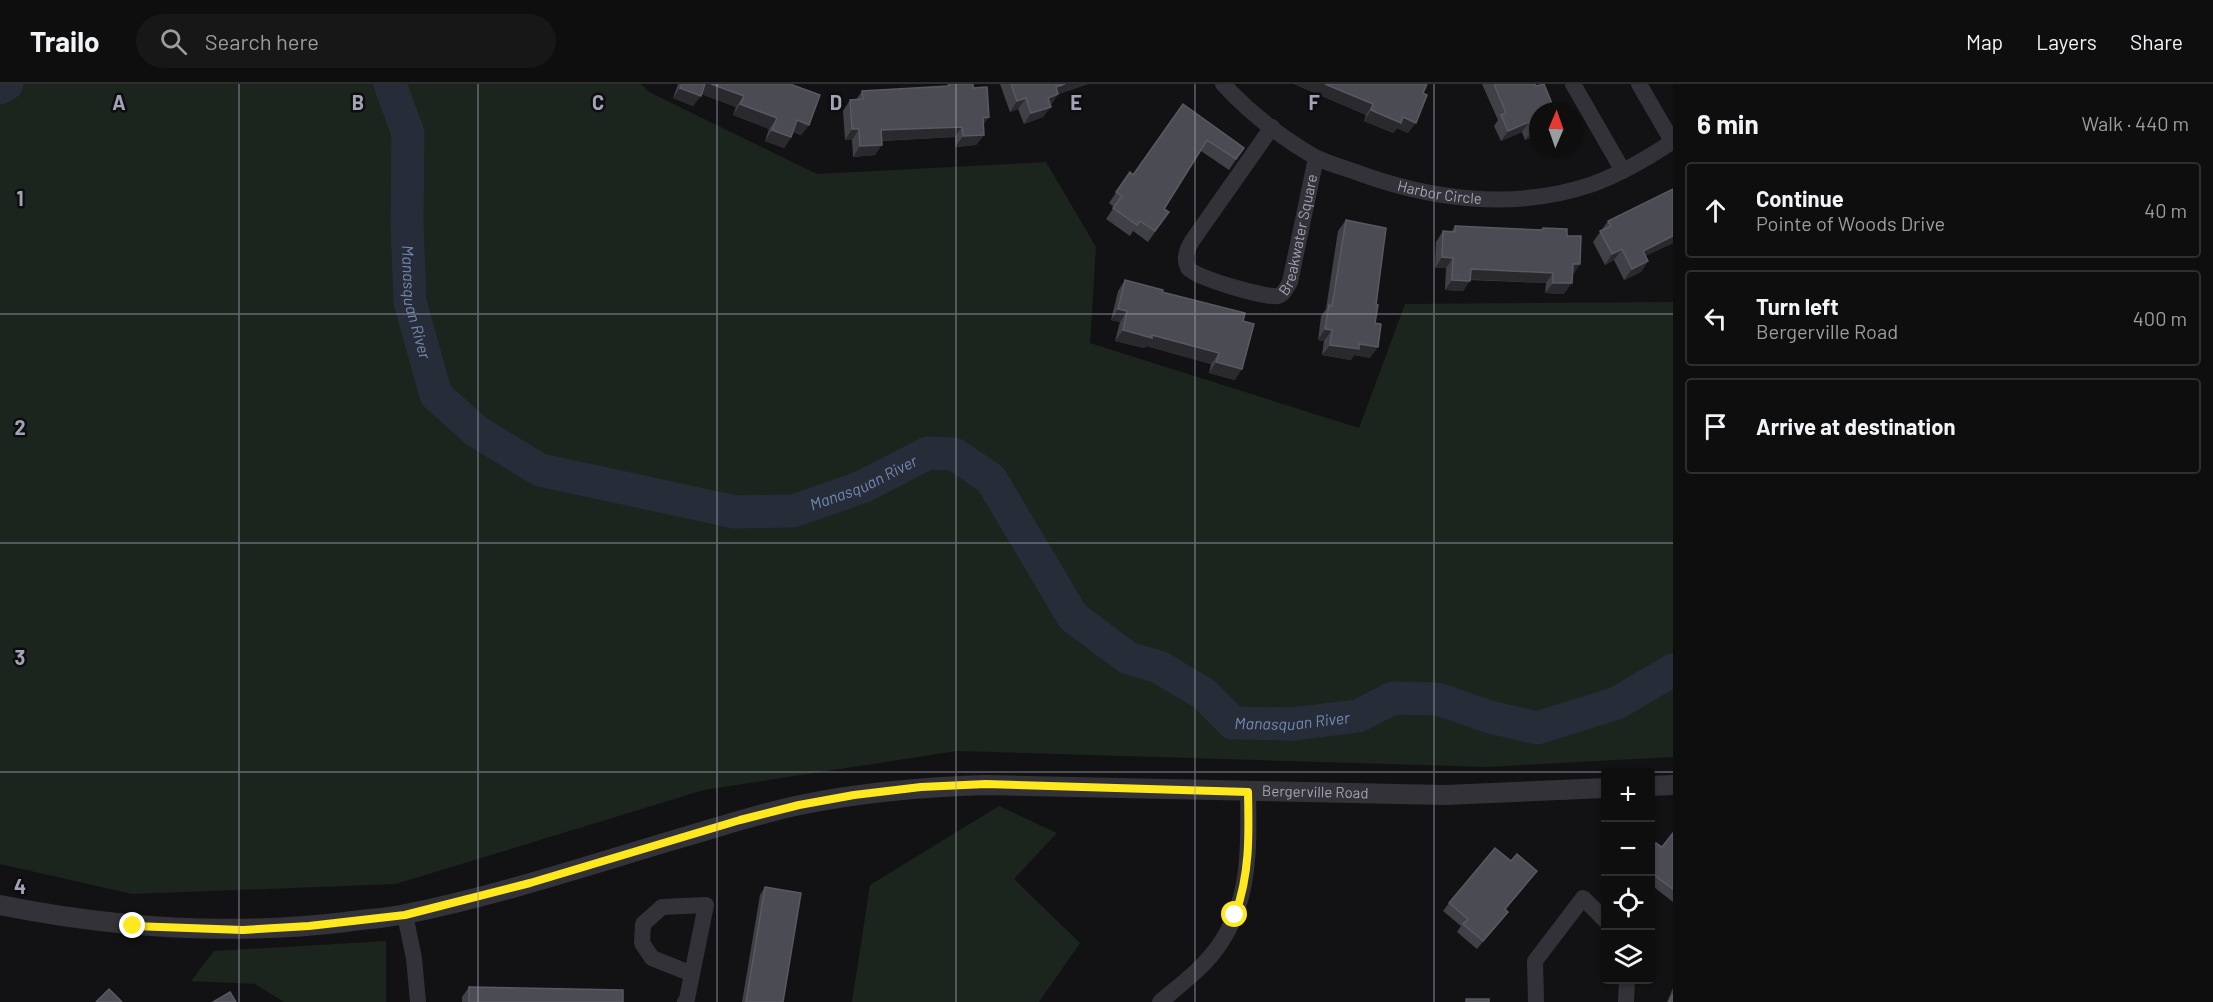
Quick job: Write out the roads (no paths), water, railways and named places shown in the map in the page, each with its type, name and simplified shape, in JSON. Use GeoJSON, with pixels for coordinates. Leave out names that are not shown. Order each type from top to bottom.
{"type":"FeatureCollection","features":[{"type":"Feature","properties":{"kind":"street","name":"Harbor Circle"},"geometry":{"type":"LineString","coordinates":[[1222,84],[1272,127],[1316,158],[1389,184],[1431,194],[1476,200],[1516,199],[1556,194],[1593,184],[1644,161],[1673,141]]}},
{"type":"Feature","properties":{"kind":"street"},"geometry":{"type":"LineString","coordinates":[[1573,84],[1623,171]]}},
{"type":"Feature","properties":{"kind":"street"},"geometry":{"type":"LineString","coordinates":[[1639,84],[1673,141]]}},
{"type":"Feature","properties":{"kind":"street","name":"Breakwater Square"},"geometry":{"type":"LineString","coordinates":[[1272,127],[1192,241],[1185,257],[1188,267],[1193,272],[1205,278],[1259,294],[1277,296],[1282,294],[1290,282],[1316,158]]}},
{"type":"Feature","properties":{"kind":"street","name":"Bergerville Road"},"geometry":{"type":"LineString","coordinates":[[0,904],[76,919],[183,929],[243,930],[309,926],[405,915],[530,883],[740,820],[799,805],[854,795],[921,787],[986,784],[1445,795],[1601,788]]}},
{"type":"Feature","properties":{"kind":"street"},"geometry":{"type":"LineString","coordinates":[[1655,786],[1673,785]]}},
{"type":"Feature","properties":{"kind":"street"},"geometry":{"type":"LineString","coordinates":[[1161,1002],[1218,947],[1235,915],[1246,881],[1249,858],[1248,792]]}},
{"type":"Feature","properties":{"kind":"street"},"geometry":{"type":"LineString","coordinates":[[1536,1002],[1535,961],[1583,898],[1601,917]]}},
{"type":"Feature","properties":{"kind":"street"},"geometry":{"type":"LineString","coordinates":[[685,1002],[692,974],[706,904],[662,907],[643,924],[642,943],[652,958],[692,974]]}},
{"type":"Feature","properties":{"kind":"street"},"geometry":{"type":"LineString","coordinates":[[405,915],[414,957],[417,1002]]}},
{"type":"Feature","properties":{"kind":"street"},"geometry":{"type":"LineString","coordinates":[[1626,1002],[1627,984]]}},
{"type":"Feature","properties":{"kind":"waterway","name":"Manasquan River"},"geometry":{"type":"LineString","coordinates":[[0,88],[7,84]]}},
{"type":"Feature","properties":{"kind":"waterway","name":"Manasquan River"},"geometry":{"type":"LineString","coordinates":[[390,84],[408,133],[407,223],[410,302],[436,395],[476,431],[540,470],[735,512],[793,511],[862,487],[928,453],[954,454],[991,479],[1073,617],[1128,658],[1159,667],[1204,694],[1233,723],[1292,724],[1358,716],[1393,698],[1438,699],[1490,717],[1537,728],[1617,703],[1673,670]]}}]}
